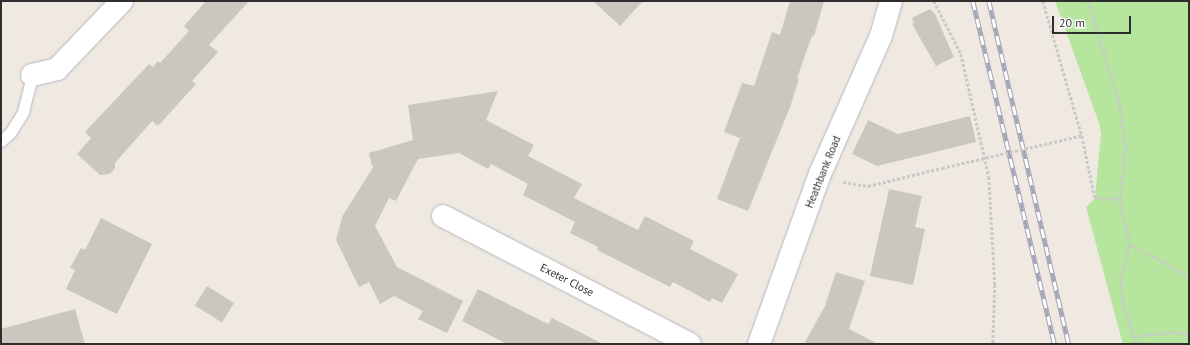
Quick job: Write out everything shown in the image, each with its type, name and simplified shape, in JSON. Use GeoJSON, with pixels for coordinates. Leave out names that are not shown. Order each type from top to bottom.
{"type":"FeatureCollection","features":[{"type":"Feature","properties":{"kind":"street"},"geometry":{"type":"LineString","coordinates":[[32,75],[57,69],[122,1]]}},
{"type":"Feature","properties":{"kind":"street","name":"Heathbank Road"},"geometry":{"type":"LineString","coordinates":[[759,344],[820,174],[882,36],[890,1]]}},
{"type":"Feature","properties":{"kind":"street","name":"Exeter Close"},"geometry":{"type":"LineString","coordinates":[[443,216],[690,344]]}},
{"type":"Feature","properties":{"kind":"lane"},"geometry":{"type":"LineString","coordinates":[[1,141],[10,133],[23,112],[32,75]]}},
{"type":"Feature","properties":{"kind":"path"},"geometry":{"type":"LineString","coordinates":[[934,1],[961,54],[989,176],[995,285],[993,344]]}},
{"type":"Feature","properties":{"kind":"path"},"geometry":{"type":"LineString","coordinates":[[1043,1],[1096,198],[1120,199]]}},
{"type":"Feature","properties":{"kind":"path"},"geometry":{"type":"LineString","coordinates":[[1088,1],[1119,100],[1126,146],[1120,199],[1130,244],[1121,280],[1123,302],[1137,344]]}},
{"type":"Feature","properties":{"kind":"path"},"geometry":{"type":"LineString","coordinates":[[840,181],[853,186],[868,186],[1080,136]]}},
{"type":"Feature","properties":{"kind":"path"},"geometry":{"type":"LineString","coordinates":[[1130,244],[1189,276]]}},
{"type":"Feature","properties":{"kind":"path"},"geometry":{"type":"LineString","coordinates":[[1134,336],[1175,332],[1189,335]]}},
{"type":"Feature","properties":{"kind":"green space"},"geometry":{"type":"Polygon","coordinates":[[[1055,1],[1189,1],[1189,344],[1123,344],[1086,207],[1095,198],[1101,134],[1099,123],[1055,1]]]}},
{"type":"Feature","properties":{"kind":"building"},"geometry":{"type":"Polygon","coordinates":[[[206,1],[249,1],[209,45],[218,52],[192,81],[196,84],[158,126],[152,121],[115,163],[115,168],[110,174],[100,175],[77,154],[91,138],[85,132],[149,64],[153,67],[158,61],[160,63],[189,31],[184,26],[206,1]]]}},
{"type":"Feature","properties":{"kind":"building"},"geometry":{"type":"Polygon","coordinates":[[[593,1],[643,1],[620,26],[593,1]]]}},
{"type":"Feature","properties":{"kind":"building"},"geometry":{"type":"Polygon","coordinates":[[[790,1],[824,1],[814,36],[812,36],[797,78],[799,79],[790,107],[748,211],[717,199],[740,138],[724,132],[742,83],[754,86],[772,32],[780,35],[790,1]]]}},
{"type":"Feature","properties":{"kind":"building"},"geometry":{"type":"Polygon","coordinates":[[[930,9],[935,14],[954,57],[936,66],[912,24],[914,23],[912,18],[930,9]]]}},
{"type":"Feature","properties":{"kind":"building"},"geometry":{"type":"Polygon","coordinates":[[[498,91],[486,120],[534,145],[528,156],[582,184],[574,198],[638,230],[645,216],[694,241],[690,249],[738,274],[722,303],[712,298],[710,302],[673,282],[670,287],[597,250],[598,247],[570,233],[575,222],[523,195],[528,184],[491,164],[488,169],[459,153],[418,159],[396,201],[389,198],[375,226],[397,267],[463,301],[447,333],[418,319],[423,311],[394,296],[380,304],[369,282],[359,287],[336,240],[343,215],[374,166],[372,166],[369,153],[413,140],[408,105],[498,91]]]}},
{"type":"Feature","properties":{"kind":"building"},"geometry":{"type":"Polygon","coordinates":[[[970,116],[976,142],[877,166],[852,154],[868,120],[898,134],[970,116]]]}},
{"type":"Feature","properties":{"kind":"building"},"geometry":{"type":"Polygon","coordinates":[[[889,189],[922,196],[915,227],[925,229],[913,285],[870,276],[889,189]]]}},
{"type":"Feature","properties":{"kind":"building"},"geometry":{"type":"Polygon","coordinates":[[[101,218],[152,244],[117,314],[66,289],[75,270],[70,268],[81,248],[85,250],[101,218]]]}},
{"type":"Feature","properties":{"kind":"building"},"geometry":{"type":"Polygon","coordinates":[[[836,272],[865,281],[849,329],[878,344],[804,344],[825,306],[836,272]]]}},
{"type":"Feature","properties":{"kind":"building"},"geometry":{"type":"Polygon","coordinates":[[[207,286],[234,303],[222,322],[195,306],[207,286]]]}},
{"type":"Feature","properties":{"kind":"building"},"geometry":{"type":"Polygon","coordinates":[[[478,289],[548,324],[552,318],[603,344],[507,344],[462,321],[478,289]]]}},
{"type":"Feature","properties":{"kind":"building"},"geometry":{"type":"Polygon","coordinates":[[[75,309],[85,344],[1,344],[1,329],[75,309]]]}},
{"type":"Feature","properties":{"kind":"railway"},"geometry":{"type":"LineString","coordinates":[[973,1],[1055,344]]}},
{"type":"Feature","properties":{"kind":"railway"},"geometry":{"type":"LineString","coordinates":[[989,1],[1069,344]]}}]}
